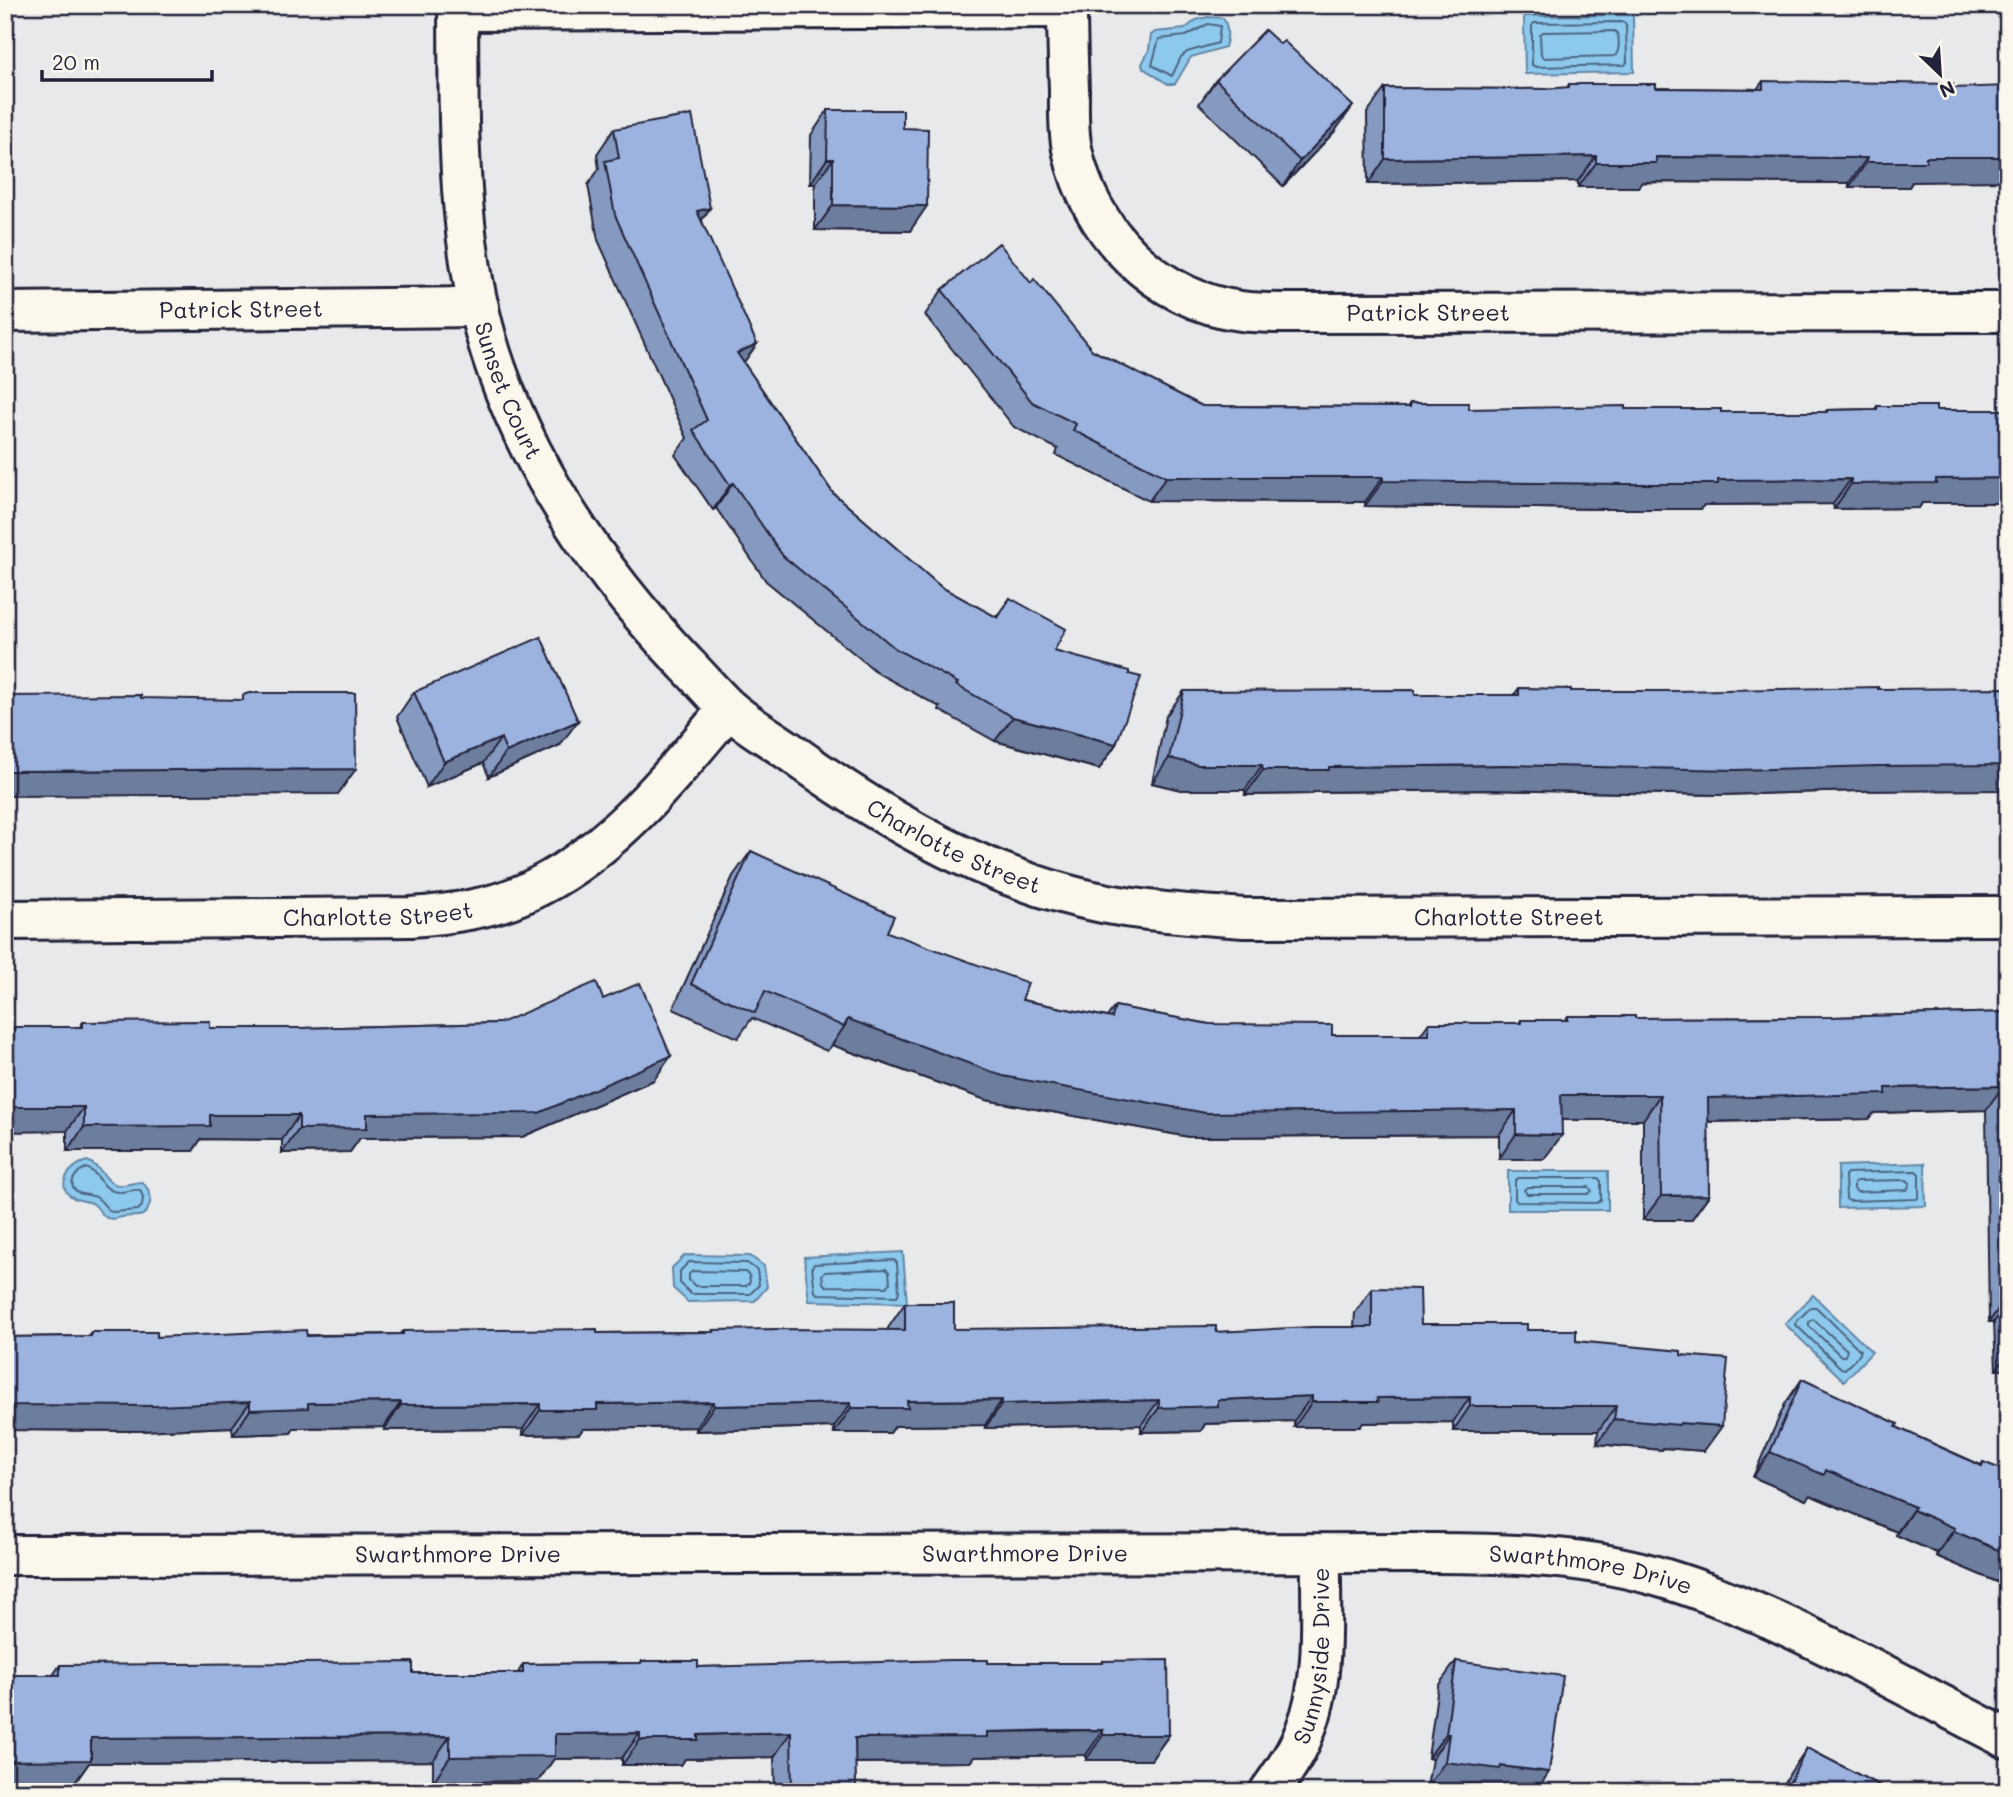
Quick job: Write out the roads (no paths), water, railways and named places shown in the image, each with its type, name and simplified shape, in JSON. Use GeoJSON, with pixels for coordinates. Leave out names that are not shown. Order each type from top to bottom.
{"type":"FeatureCollection","features":[{"type":"Feature","properties":{"kind":"street"},"geometry":{"type":"LineString","coordinates":[[458,8],[1067,6]]}},
{"type":"Feature","properties":{"kind":"street","name":"Patrick Street"},"geometry":{"type":"LineString","coordinates":[[1067,6],[1071,146],[1088,200],[1113,238],[1155,278],[1182,293],[1211,304],[1241,311],[1284,313],[2008,312]]}},
{"type":"Feature","properties":{"kind":"street","name":"Sunset Court"},"geometry":{"type":"LineString","coordinates":[[458,8],[458,109],[462,199],[470,263],[496,369],[536,456],[565,509],[601,564],[651,627],[729,709]]}},
{"type":"Feature","properties":{"kind":"street","name":"Patrick Street"},"geometry":{"type":"LineString","coordinates":[[5,312],[479,307]]}},
{"type":"Feature","properties":{"kind":"street","name":"Charlotte Street"},"geometry":{"type":"LineString","coordinates":[[5,920],[411,917],[451,914],[489,905],[524,894],[555,878],[589,855],[653,796],[729,709],[864,803],[920,835],[1012,877],[1064,894],[1122,908],[1246,918],[2008,916]]}},
{"type":"Feature","properties":{"kind":"street","name":"Sunnyside Drive"},"geometry":{"type":"LineString","coordinates":[[1269,1792],[1294,1755],[1307,1729],[1320,1660],[1321,1554]]}},
{"type":"Feature","properties":{"kind":"street","name":"Swarthmore Drive"},"geometry":{"type":"LineString","coordinates":[[5,1555],[1527,1555],[1604,1565],[1665,1578],[1726,1601],[1791,1629],[2008,1739]]}},
{"type":"Feature","properties":{"kind":"water"},"geometry":{"type":"Polygon","coordinates":[[[1633,15],[1634,72],[1525,74],[1524,16],[1633,15]]]}},
{"type":"Feature","properties":{"kind":"water"},"geometry":{"type":"Polygon","coordinates":[[[1208,17],[1223,18],[1227,32],[1225,47],[1191,57],[1175,84],[1168,84],[1143,68],[1151,35],[1155,32],[1185,29],[1196,20],[1208,17]]]}},
{"type":"Feature","properties":{"kind":"water"},"geometry":{"type":"Polygon","coordinates":[[[87,1161],[114,1184],[142,1182],[150,1196],[145,1214],[109,1219],[92,1203],[69,1195],[65,1190],[66,1178],[74,1168],[87,1161]]]}},
{"type":"Feature","properties":{"kind":"water"},"geometry":{"type":"Polygon","coordinates":[[[1925,1163],[1926,1206],[1838,1208],[1838,1166],[1925,1163]]]}},
{"type":"Feature","properties":{"kind":"water"},"geometry":{"type":"Polygon","coordinates":[[[1508,1171],[1608,1171],[1608,1210],[1508,1210],[1508,1171]]]}},
{"type":"Feature","properties":{"kind":"water"},"geometry":{"type":"Polygon","coordinates":[[[903,1252],[907,1303],[809,1301],[804,1257],[903,1252]]]}},
{"type":"Feature","properties":{"kind":"water"},"geometry":{"type":"Polygon","coordinates":[[[685,1255],[750,1256],[764,1266],[767,1287],[755,1301],[688,1302],[673,1288],[672,1268],[685,1255]]]}},
{"type":"Feature","properties":{"kind":"water"},"geometry":{"type":"Polygon","coordinates":[[[1813,1295],[1872,1352],[1844,1381],[1785,1324],[1813,1295]]]}}]}
